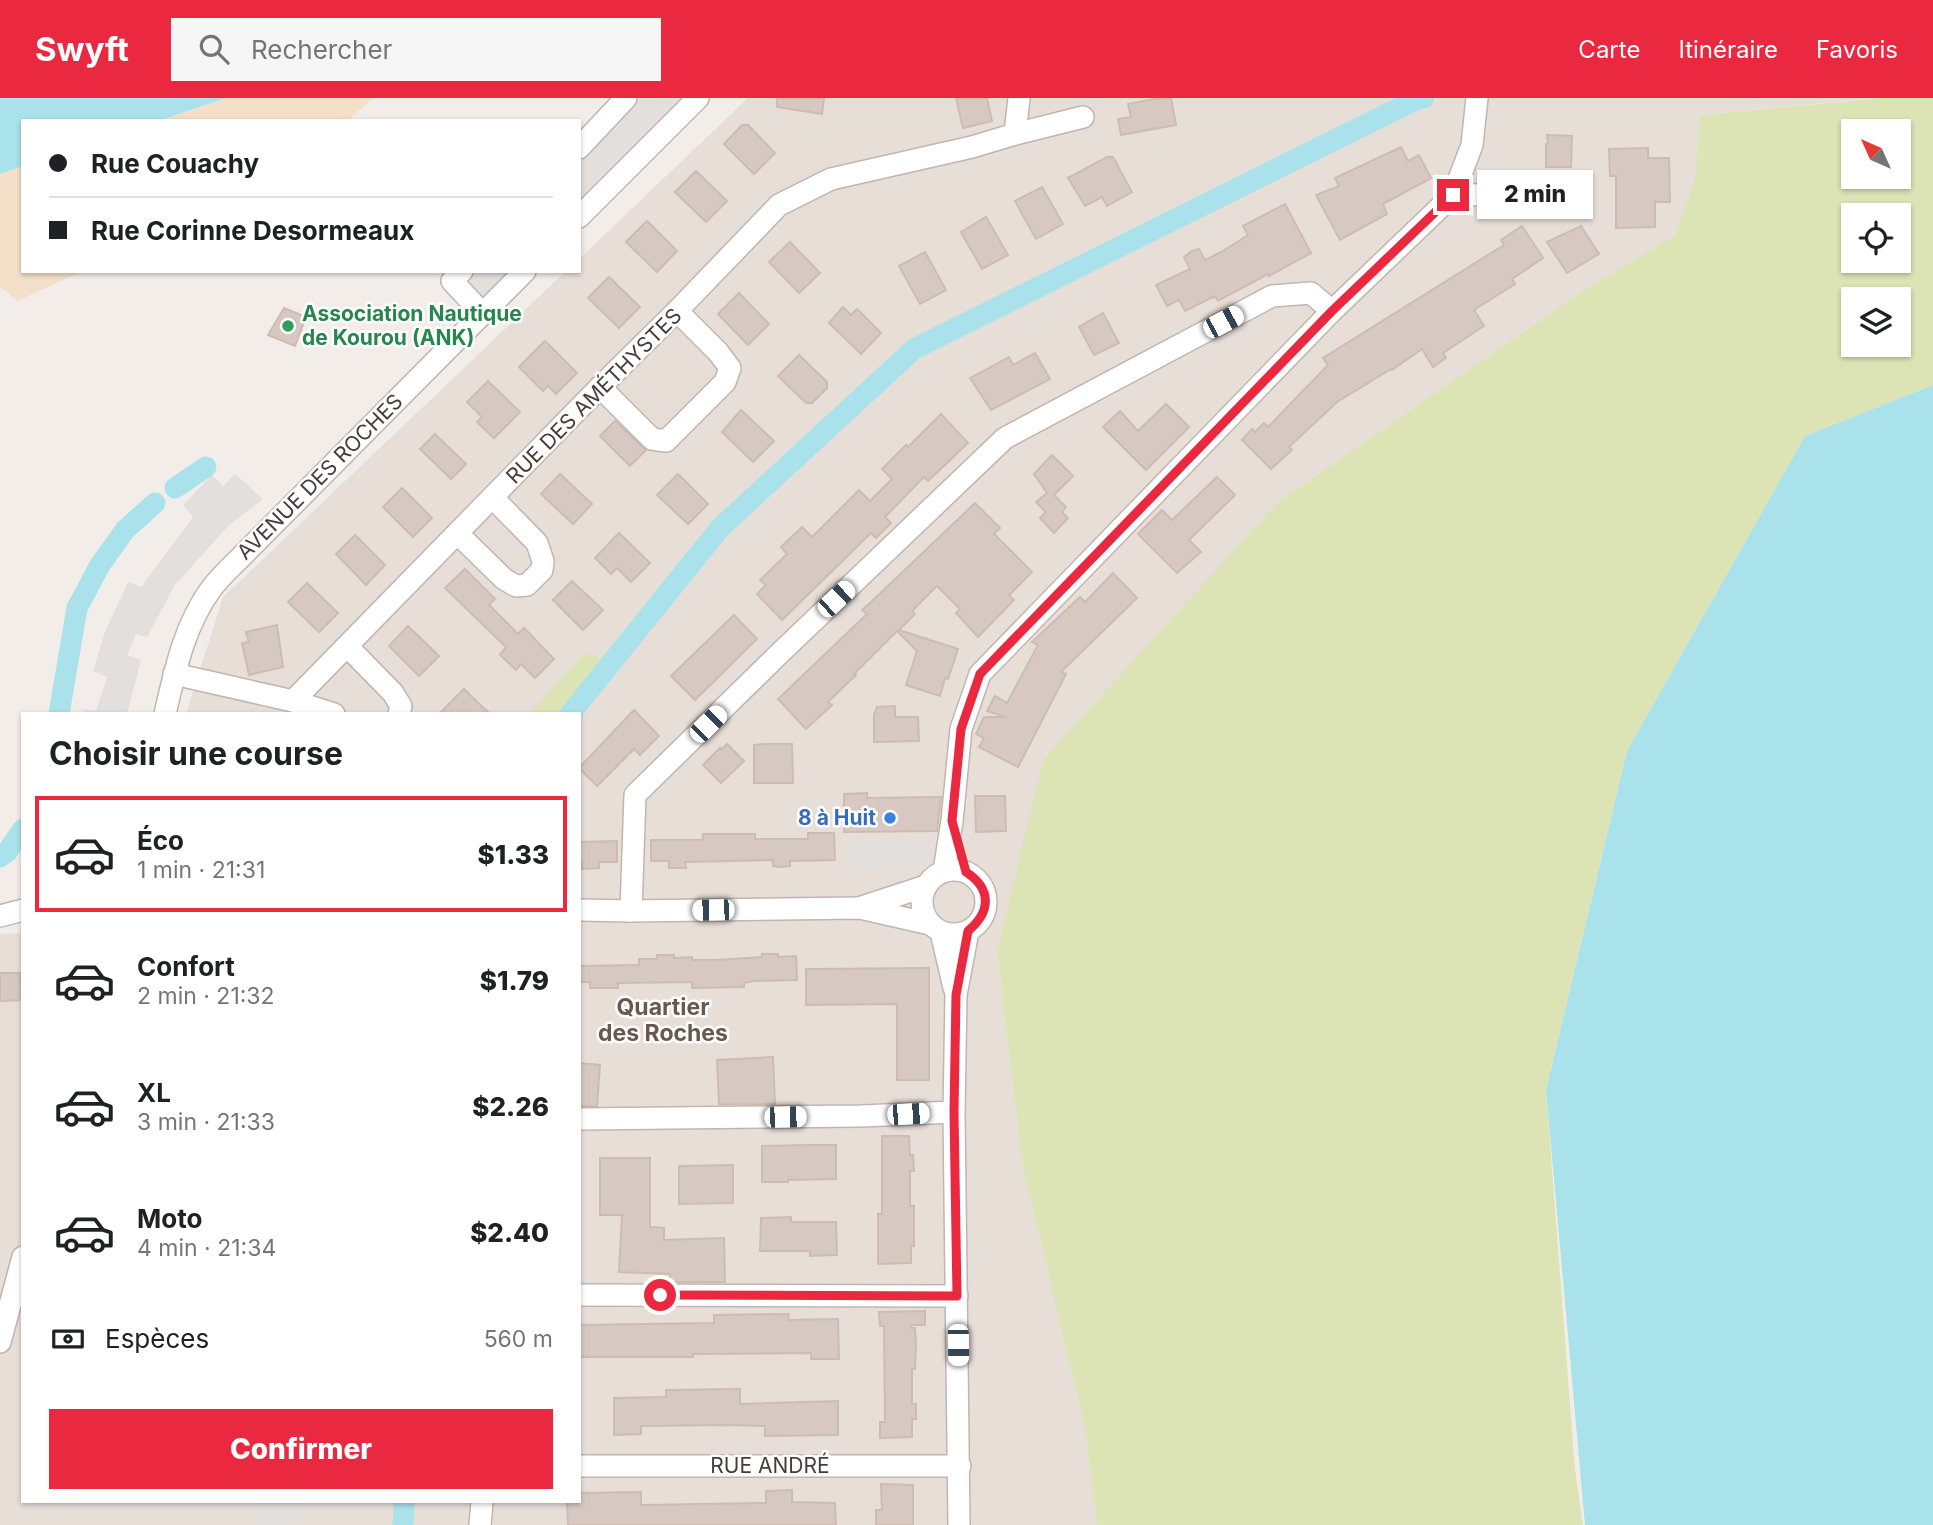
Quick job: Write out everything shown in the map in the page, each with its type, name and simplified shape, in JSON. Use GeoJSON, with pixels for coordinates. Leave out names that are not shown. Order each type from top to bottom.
{"type":"FeatureCollection","features":[{"type":"Feature","properties":{"kind":"street"},"geometry":{"type":"LineString","coordinates":[[581,146],[626,98]]}},
{"type":"Feature","properties":{"kind":"street"},"geometry":{"type":"LineString","coordinates":[[581,215],[698,98]]}},
{"type":"Feature","properties":{"kind":"street"},"geometry":{"type":"LineString","coordinates":[[1015,135],[1019,98]]}},
{"type":"Feature","properties":{"kind":"street"},"geometry":{"type":"LineString","coordinates":[[944,871],[961,729],[980,674],[1332,311],[1453,195],[1472,145],[1477,105]]}},
{"type":"Feature","properties":{"kind":"street","name":"RUE DES AMÉTHYSTES"},"geometry":{"type":"LineString","coordinates":[[293,701],[779,205],[831,179],[972,147],[1083,117]]}},
{"type":"Feature","properties":{"kind":"street"},"geometry":{"type":"LineString","coordinates":[[1453,195],[1577,194]]}},
{"type":"Feature","properties":{"kind":"street"},"geometry":{"type":"LineString","coordinates":[[460,273],[452,281],[483,314]]}},
{"type":"Feature","properties":{"kind":"street","name":"AVENUE DES ROCHES"},"geometry":{"type":"LineString","coordinates":[[165,712],[188,629],[211,589],[523,273]]}},
{"type":"Feature","properties":{"kind":"street"},"geometry":{"type":"LineString","coordinates":[[631,911],[635,795],[1005,438],[1272,296],[1311,293],[1332,311]]}},
{"type":"Feature","properties":{"kind":"street"},"geometry":{"type":"LineString","coordinates":[[600,387],[652,439],[666,441],[675,433],[725,383],[730,368],[718,352],[677,311]]}},
{"type":"Feature","properties":{"kind":"street"},"geometry":{"type":"LineString","coordinates":[[458,534],[504,579],[516,586],[527,585],[542,570],[543,561],[537,543],[493,498]]}},
{"type":"Feature","properties":{"kind":"street"},"geometry":{"type":"LineString","coordinates":[[347,646],[393,692],[401,706],[400,712]]}},
{"type":"Feature","properties":{"kind":"street"},"geometry":{"type":"LineString","coordinates":[[174,674],[293,701],[328,712]]}},
{"type":"Feature","properties":{"kind":"street"},"geometry":{"type":"LineString","coordinates":[[952,821],[966,872]]}},
{"type":"Feature","properties":{"kind":"street"},"geometry":{"type":"LineString","coordinates":[[581,909],[631,911],[860,908],[935,928],[954,934],[968,931],[979,922],[985,910],[982,886],[966,872],[944,871],[933,877],[922,898],[923,911],[935,928],[956,995]]}},
{"type":"Feature","properties":{"kind":"street"},"geometry":{"type":"LineString","coordinates":[[860,908],[926,886]]}},
{"type":"Feature","properties":{"kind":"street"},"geometry":{"type":"LineString","coordinates":[[0,916],[21,911]]}},
{"type":"Feature","properties":{"kind":"street"},"geometry":{"type":"LineString","coordinates":[[959,1525],[954,1112],[956,995],[968,931]]}},
{"type":"Feature","properties":{"kind":"street"},"geometry":{"type":"LineString","coordinates":[[581,1119],[862,1116],[954,1112]]}},
{"type":"Feature","properties":{"kind":"street"},"geometry":{"type":"LineString","coordinates":[[9,1330],[21,1267]]}},
{"type":"Feature","properties":{"kind":"street"},"geometry":{"type":"LineString","coordinates":[[581,1295],[957,1296]]}},
{"type":"Feature","properties":{"kind":"street","name":"RUE ANDRÉ"},"geometry":{"type":"LineString","coordinates":[[581,1466],[960,1466]]}},
{"type":"Feature","properties":{"kind":"street"},"geometry":{"type":"LineString","coordinates":[[480,1525],[482,1503]]}},
{"type":"Feature","properties":{"kind":"shaded area"},"geometry":{"type":"Polygon","coordinates":[[[626,98],[698,98],[581,215],[581,146],[626,98]]]}},
{"type":"Feature","properties":{"kind":"shaded area"},"geometry":{"type":"Polygon","coordinates":[[[748,98],[1878,98],[1700,115],[1695,178],[1675,235],[1578,294],[1278,502],[997,952],[1022,1163],[1085,1429],[1097,1525],[0,1525],[0,934],[21,933],[21,1503],[581,1503],[581,712],[187,712],[223,597],[564,273],[581,273],[581,257],[748,98]]]}},
{"type":"Feature","properties":{"kind":"shaded area"},"geometry":{"type":"Polygon","coordinates":[[[460,273],[523,273],[483,314],[452,281],[460,273]]]}},
{"type":"Feature","properties":{"kind":"shaded area"},"geometry":{"type":"Polygon","coordinates":[[[235,474],[263,499],[229,525],[175,585],[147,637],[136,634],[127,655],[141,660],[128,712],[83,712],[84,709],[96,711],[107,677],[93,671],[105,632],[128,582],[141,587],[193,517],[183,505],[212,475],[223,486],[235,474]]]}},
{"type":"Feature","properties":{"kind":"shaded area"},"geometry":{"type":"Polygon","coordinates":[[[940,840],[939,858],[920,866],[845,870],[845,843],[940,840]]]}},
{"type":"Feature","properties":{"kind":"shaded area"},"geometry":{"type":"Polygon","coordinates":[[[258,1503],[301,1503],[301,1525],[257,1525],[258,1503]]]}},
{"type":"Feature","properties":{"kind":"green space"},"geometry":{"type":"Polygon","coordinates":[[[1883,98],[1933,98],[1933,385],[1805,436],[1627,751],[1546,1090],[1575,1470],[1583,1525],[1097,1525],[1085,1429],[1022,1163],[997,952],[1043,760],[1278,502],[1578,294],[1675,235],[1695,178],[1700,115],[1883,98]]]}},
{"type":"Feature","properties":{"kind":"green space"},"geometry":{"type":"Polygon","coordinates":[[[585,653],[602,659],[558,712],[531,712],[585,653]]]}},
{"type":"Feature","properties":{"kind":"sand"},"geometry":{"type":"Polygon","coordinates":[[[226,98],[373,98],[349,119],[164,119],[226,98]]]}},
{"type":"Feature","properties":{"kind":"sand"},"geometry":{"type":"Polygon","coordinates":[[[21,167],[21,273],[79,273],[17,301],[0,286],[0,174],[21,167]]]}},
{"type":"Feature","properties":{"kind":"water"},"geometry":{"type":"Polygon","coordinates":[[[0,98],[226,98],[164,119],[21,119],[21,167],[0,174],[0,98]]]}},
{"type":"Feature","properties":{"kind":"water"},"geometry":{"type":"Polygon","coordinates":[[[1933,385],[1933,1525],[1585,1525],[1546,1090],[1627,751],[1805,436],[1933,385]]]}},
{"type":"Feature","properties":{"kind":"building"},"geometry":{"type":"Polygon","coordinates":[[[777,98],[824,98],[822,114],[777,107],[777,98]]]}},
{"type":"Feature","properties":{"kind":"building"},"geometry":{"type":"Polygon","coordinates":[[[956,98],[987,98],[992,121],[963,128],[956,98]]]}},
{"type":"Feature","properties":{"kind":"building"},"geometry":{"type":"Polygon","coordinates":[[[1171,98],[1176,125],[1121,135],[1118,119],[1131,117],[1128,104],[1171,98]]]}},
{"type":"Feature","properties":{"kind":"building"},"geometry":{"type":"Polygon","coordinates":[[[742,125],[748,125],[775,153],[754,174],[724,144],[742,125]]]}},
{"type":"Feature","properties":{"kind":"building"},"geometry":{"type":"Polygon","coordinates":[[[1547,135],[1572,136],[1571,167],[1546,167],[1547,135]]]}},
{"type":"Feature","properties":{"kind":"building"},"geometry":{"type":"Polygon","coordinates":[[[1401,147],[1408,161],[1419,155],[1431,178],[1383,204],[1387,214],[1340,240],[1316,195],[1339,186],[1335,178],[1401,147]]]}},
{"type":"Feature","properties":{"kind":"building"},"geometry":{"type":"Polygon","coordinates":[[[1648,148],[1648,158],[1669,158],[1670,202],[1655,202],[1655,227],[1616,228],[1616,176],[1610,176],[1609,149],[1648,148]]]}},
{"type":"Feature","properties":{"kind":"building"},"geometry":{"type":"Polygon","coordinates":[[[1107,157],[1113,157],[1132,192],[1107,206],[1102,197],[1085,206],[1068,178],[1107,157]]]}},
{"type":"Feature","properties":{"kind":"building"},"geometry":{"type":"Polygon","coordinates":[[[696,171],[727,201],[706,222],[675,192],[696,171]]]}},
{"type":"Feature","properties":{"kind":"building"},"geometry":{"type":"Polygon","coordinates":[[[1042,187],[1063,224],[1036,239],[1015,201],[1042,187]]]}},
{"type":"Feature","properties":{"kind":"building"},"geometry":{"type":"Polygon","coordinates":[[[1285,204],[1311,253],[1218,301],[1215,296],[1185,311],[1179,300],[1167,306],[1156,285],[1190,269],[1184,257],[1199,249],[1205,260],[1223,251],[1248,235],[1243,226],[1285,204]]]}},
{"type":"Feature","properties":{"kind":"building"},"geometry":{"type":"Polygon","coordinates":[[[986,217],[1008,255],[982,269],[961,232],[986,217]]]}},
{"type":"Feature","properties":{"kind":"building"},"geometry":{"type":"Polygon","coordinates":[[[647,221],[677,251],[657,272],[626,242],[647,221]]]}},
{"type":"Feature","properties":{"kind":"building"},"geometry":{"type":"Polygon","coordinates":[[[1522,226],[1543,258],[1512,279],[1515,284],[1474,310],[1484,326],[1443,353],[1446,358],[1433,367],[1422,349],[1337,402],[1289,447],[1292,450],[1271,469],[1242,440],[1252,429],[1255,432],[1264,423],[1268,427],[1328,365],[1323,358],[1504,245],[1501,240],[1522,226]]]}},
{"type":"Feature","properties":{"kind":"building"},"geometry":{"type":"Polygon","coordinates":[[[1581,226],[1599,254],[1567,273],[1547,242],[1581,226]]]}},
{"type":"Feature","properties":{"kind":"building"},"geometry":{"type":"Polygon","coordinates":[[[790,242],[820,273],[799,293],[769,262],[790,242]]]}},
{"type":"Feature","properties":{"kind":"building"},"geometry":{"type":"Polygon","coordinates":[[[925,252],[946,290],[920,304],[899,266],[925,252]]]}},
{"type":"Feature","properties":{"kind":"building"},"geometry":{"type":"Polygon","coordinates":[[[609,277],[640,307],[619,328],[588,298],[609,277]]]}},
{"type":"Feature","properties":{"kind":"building"},"geometry":{"type":"Polygon","coordinates":[[[739,293],[769,324],[748,345],[718,314],[739,293]]]}},
{"type":"Feature","properties":{"kind":"building"},"geometry":{"type":"Polygon","coordinates":[[[843,307],[851,315],[857,309],[881,333],[861,354],[829,323],[843,307]]]}},
{"type":"Feature","properties":{"kind":"building","name":"Association Nautique de Kourou (ANK)"},"geometry":{"type":"Polygon","coordinates":[[[284,308],[306,317],[295,346],[268,335],[284,308]]]}},
{"type":"Feature","properties":{"kind":"building"},"geometry":{"type":"Polygon","coordinates":[[[1103,313],[1119,343],[1094,355],[1079,327],[1103,313]]]}},
{"type":"Feature","properties":{"kind":"building"},"geometry":{"type":"Polygon","coordinates":[[[545,341],[577,373],[556,394],[548,386],[543,391],[519,367],[545,341]]]}},
{"type":"Feature","properties":{"kind":"building"},"geometry":{"type":"Polygon","coordinates":[[[1035,353],[1050,379],[991,410],[970,378],[1009,357],[1013,365],[1035,353]]]}},
{"type":"Feature","properties":{"kind":"building"},"geometry":{"type":"Polygon","coordinates":[[[799,355],[827,382],[827,388],[812,403],[806,403],[778,376],[799,355]]]}},
{"type":"Feature","properties":{"kind":"building"},"geometry":{"type":"Polygon","coordinates":[[[488,381],[520,412],[494,438],[477,422],[482,417],[467,402],[488,381]]]}},
{"type":"Feature","properties":{"kind":"building"},"geometry":{"type":"Polygon","coordinates":[[[1166,404],[1189,427],[1146,470],[1103,427],[1120,411],[1138,431],[1166,404]]]}},
{"type":"Feature","properties":{"kind":"building"},"geometry":{"type":"Polygon","coordinates":[[[741,410],[774,441],[753,462],[722,432],[741,410]]]}},
{"type":"Feature","properties":{"kind":"building"},"geometry":{"type":"Polygon","coordinates":[[[941,414],[968,443],[928,481],[924,477],[885,517],[891,523],[876,538],[871,533],[782,620],[757,594],[766,585],[760,580],[787,554],[781,547],[802,527],[812,537],[859,490],[870,501],[892,479],[882,469],[941,414]]]}},
{"type":"Feature","properties":{"kind":"building"},"geometry":{"type":"Polygon","coordinates":[[[615,421],[646,450],[630,466],[600,436],[615,421]]]}},
{"type":"Feature","properties":{"kind":"building"},"geometry":{"type":"Polygon","coordinates":[[[435,434],[466,464],[451,479],[420,449],[435,434]]]}},
{"type":"Feature","properties":{"kind":"building"},"geometry":{"type":"Polygon","coordinates":[[[1052,455],[1073,476],[1054,495],[1066,507],[1062,512],[1068,518],[1054,533],[1040,518],[1046,512],[1036,502],[1047,493],[1034,474],[1052,455]]]}},
{"type":"Feature","properties":{"kind":"building"},"geometry":{"type":"Polygon","coordinates":[[[560,474],[592,504],[573,524],[541,494],[560,474]]]}},
{"type":"Feature","properties":{"kind":"building"},"geometry":{"type":"Polygon","coordinates":[[[678,474],[708,504],[688,524],[657,495],[678,474]]]}},
{"type":"Feature","properties":{"kind":"building"},"geometry":{"type":"Polygon","coordinates":[[[1217,477],[1235,495],[1189,540],[1201,552],[1177,573],[1138,534],[1162,510],[1172,520],[1217,477]]]}},
{"type":"Feature","properties":{"kind":"building"},"geometry":{"type":"Polygon","coordinates":[[[402,488],[432,518],[413,537],[383,507],[402,488]]]}},
{"type":"Feature","properties":{"kind":"building"},"geometry":{"type":"Polygon","coordinates":[[[975,503],[1000,528],[994,534],[1032,572],[1009,595],[1014,600],[978,637],[956,613],[960,609],[937,586],[912,611],[915,614],[899,630],[958,649],[940,696],[906,685],[917,651],[897,631],[828,702],[832,705],[806,729],[778,699],[867,614],[862,610],[975,503]]]}},
{"type":"Feature","properties":{"kind":"building"},"geometry":{"type":"Polygon","coordinates":[[[619,533],[650,563],[631,582],[617,568],[611,574],[595,558],[619,533]]]}},
{"type":"Feature","properties":{"kind":"building"},"geometry":{"type":"Polygon","coordinates":[[[355,535],[385,565],[366,585],[336,554],[355,535]]]}},
{"type":"Feature","properties":{"kind":"building"},"geometry":{"type":"Polygon","coordinates":[[[465,569],[495,599],[489,605],[518,634],[524,628],[554,659],[535,678],[521,664],[516,670],[500,655],[506,647],[445,588],[465,569]]]}},
{"type":"Feature","properties":{"kind":"building"},"geometry":{"type":"Polygon","coordinates":[[[1113,573],[1137,598],[1061,672],[1066,674],[1018,767],[979,747],[984,738],[976,734],[984,717],[1006,717],[987,711],[995,696],[1007,703],[1038,645],[1032,642],[1080,597],[1085,602],[1113,573]]]}},
{"type":"Feature","properties":{"kind":"building"},"geometry":{"type":"Polygon","coordinates":[[[572,581],[603,610],[583,630],[553,600],[572,581]]]}},
{"type":"Feature","properties":{"kind":"building"},"geometry":{"type":"Polygon","coordinates":[[[307,583],[338,613],[319,632],[288,602],[307,583]]]}},
{"type":"Feature","properties":{"kind":"building"},"geometry":{"type":"Polygon","coordinates":[[[734,615],[757,639],[695,700],[671,676],[734,615]]]}},
{"type":"Feature","properties":{"kind":"building"},"geometry":{"type":"Polygon","coordinates":[[[277,625],[283,667],[249,675],[242,643],[249,642],[246,632],[277,625]]]}},
{"type":"Feature","properties":{"kind":"building"},"geometry":{"type":"Polygon","coordinates":[[[408,626],[439,656],[419,676],[389,646],[408,626]]]}},
{"type":"Feature","properties":{"kind":"building"},"geometry":{"type":"Polygon","coordinates":[[[464,689],[488,712],[441,712],[464,689]]]}},
{"type":"Feature","properties":{"kind":"building"},"geometry":{"type":"Polygon","coordinates":[[[895,706],[895,717],[918,717],[919,741],[874,742],[874,715],[877,707],[895,706]]]}},
{"type":"Feature","properties":{"kind":"building"},"geometry":{"type":"Polygon","coordinates":[[[634,710],[659,736],[640,755],[634,749],[597,786],[581,770],[581,766],[634,710]]]}},
{"type":"Feature","properties":{"kind":"building"},"geometry":{"type":"Polygon","coordinates":[[[727,744],[744,761],[721,783],[703,765],[727,744]]]}},
{"type":"Feature","properties":{"kind":"building"},"geometry":{"type":"Polygon","coordinates":[[[792,744],[793,783],[754,783],[754,745],[792,744]]]}},
{"type":"Feature","properties":{"kind":"building"},"geometry":{"type":"Polygon","coordinates":[[[867,793],[867,798],[941,797],[937,831],[844,832],[844,794],[867,793]]]}},
{"type":"Feature","properties":{"kind":"building"},"geometry":{"type":"Polygon","coordinates":[[[975,796],[1005,796],[1006,831],[976,832],[975,796]]]}},
{"type":"Feature","properties":{"kind":"building"},"geometry":{"type":"Polygon","coordinates":[[[808,833],[834,833],[835,860],[790,861],[790,866],[781,867],[773,866],[773,860],[685,862],[686,868],[669,868],[669,861],[651,861],[651,840],[703,840],[703,834],[755,834],[755,839],[808,839],[808,833]]]}},
{"type":"Feature","properties":{"kind":"building"},"geometry":{"type":"Polygon","coordinates":[[[617,841],[617,862],[599,862],[599,868],[582,869],[581,842],[617,841]]]}},
{"type":"Feature","properties":{"kind":"building"},"geometry":{"type":"Polygon","coordinates":[[[762,954],[796,956],[797,980],[753,981],[744,983],[744,987],[692,988],[692,982],[618,983],[618,988],[590,988],[590,982],[581,982],[581,966],[639,965],[639,959],[657,959],[657,955],[692,957],[692,960],[762,957],[762,954]]]}},
{"type":"Feature","properties":{"kind":"building"},"geometry":{"type":"Polygon","coordinates":[[[929,968],[929,1080],[897,1080],[897,1004],[806,1005],[806,969],[929,968]]]}},
{"type":"Feature","properties":{"kind":"building"},"geometry":{"type":"Polygon","coordinates":[[[0,973],[20,973],[21,1000],[0,1001],[0,973]]]}},
{"type":"Feature","properties":{"kind":"building"},"geometry":{"type":"Polygon","coordinates":[[[773,1057],[775,1104],[719,1104],[717,1060],[773,1057]]]}},
{"type":"Feature","properties":{"kind":"building"},"geometry":{"type":"Polygon","coordinates":[[[581,1063],[600,1065],[597,1106],[581,1106],[581,1063]]]}},
{"type":"Feature","properties":{"kind":"building"},"geometry":{"type":"Polygon","coordinates":[[[882,1136],[909,1136],[914,1171],[910,1171],[910,1206],[914,1206],[914,1246],[911,1246],[911,1263],[878,1264],[878,1214],[882,1214],[882,1136]]]}},
{"type":"Feature","properties":{"kind":"building"},"geometry":{"type":"Polygon","coordinates":[[[836,1145],[836,1179],[762,1182],[762,1146],[836,1145]]]}},
{"type":"Feature","properties":{"kind":"building"},"geometry":{"type":"Polygon","coordinates":[[[600,1158],[650,1158],[650,1227],[664,1228],[664,1240],[724,1238],[725,1282],[670,1282],[670,1274],[619,1272],[622,1215],[600,1215],[600,1158]]]}},
{"type":"Feature","properties":{"kind":"building"},"geometry":{"type":"Polygon","coordinates":[[[733,1165],[733,1203],[679,1204],[679,1166],[733,1165]]]}},
{"type":"Feature","properties":{"kind":"building"},"geometry":{"type":"Polygon","coordinates":[[[791,1217],[791,1222],[836,1222],[837,1255],[810,1256],[810,1251],[760,1251],[761,1218],[791,1217]]]}},
{"type":"Feature","properties":{"kind":"building"},"geometry":{"type":"Polygon","coordinates":[[[925,1311],[925,1325],[911,1325],[911,1328],[915,1328],[916,1345],[915,1369],[912,1369],[912,1404],[916,1404],[916,1419],[912,1419],[912,1437],[880,1438],[880,1422],[885,1422],[884,1326],[880,1326],[879,1312],[925,1311]]]}},
{"type":"Feature","properties":{"kind":"building"},"geometry":{"type":"Polygon","coordinates":[[[789,1314],[788,1320],[838,1319],[839,1359],[811,1359],[811,1353],[581,1357],[581,1325],[714,1323],[714,1315],[789,1314]]]}},
{"type":"Feature","properties":{"kind":"building"},"geometry":{"type":"Polygon","coordinates":[[[740,1389],[740,1404],[838,1401],[838,1435],[765,1436],[765,1426],[726,1425],[641,1426],[641,1434],[614,1435],[614,1398],[666,1397],[666,1390],[740,1389]]]}},
{"type":"Feature","properties":{"kind":"building"},"geometry":{"type":"Polygon","coordinates":[[[881,1484],[913,1485],[913,1525],[876,1525],[876,1510],[882,1510],[881,1484]]]}},
{"type":"Feature","properties":{"kind":"building"},"geometry":{"type":"Polygon","coordinates":[[[792,1490],[792,1502],[835,1503],[836,1525],[568,1525],[567,1503],[581,1503],[581,1493],[641,1492],[641,1505],[766,1503],[766,1491],[792,1490]]]}},
{"type":"Feature","properties":{"kind":"waterway"},"geometry":{"type":"LineString","coordinates":[[572,712],[720,528],[914,349],[1419,98],[1424,98]]}},
{"type":"Feature","properties":{"kind":"waterway"},"geometry":{"type":"LineString","coordinates":[[175,488],[206,467]]}},
{"type":"Feature","properties":{"kind":"waterway"},"geometry":{"type":"LineString","coordinates":[[59,712],[77,608],[100,565],[125,530],[155,503]]}},
{"type":"Feature","properties":{"kind":"waterway"},"geometry":{"type":"LineString","coordinates":[[0,857],[7,852],[21,832]]}},
{"type":"Feature","properties":{"kind":"waterway"},"geometry":{"type":"LineString","coordinates":[[403,1525],[404,1503]]}},
{"type":"Feature","properties":{"kind":"place","name":"Association Nautique de Kourou (ANK)"},"geometry":{"type":"Point","coordinates":[288,326]}},
{"type":"Feature","properties":{"kind":"place","name":"8 à Huit"},"geometry":{"type":"Point","coordinates":[890,818]}},
{"type":"Feature","properties":{"kind":"district","name":"Quartier des Roches"},"geometry":{"type":"Point","coordinates":[663,1020]}},
{"type":"Feature","properties":{"kind":"route"},"geometry":{"type":"LineString","coordinates":[[660,1295],[957,1296],[954,1112],[956,995],[968,931],[979,922],[985,910],[985,895],[982,886],[966,872],[952,821],[961,729],[980,674],[1332,311],[1453,195]]}}]}
